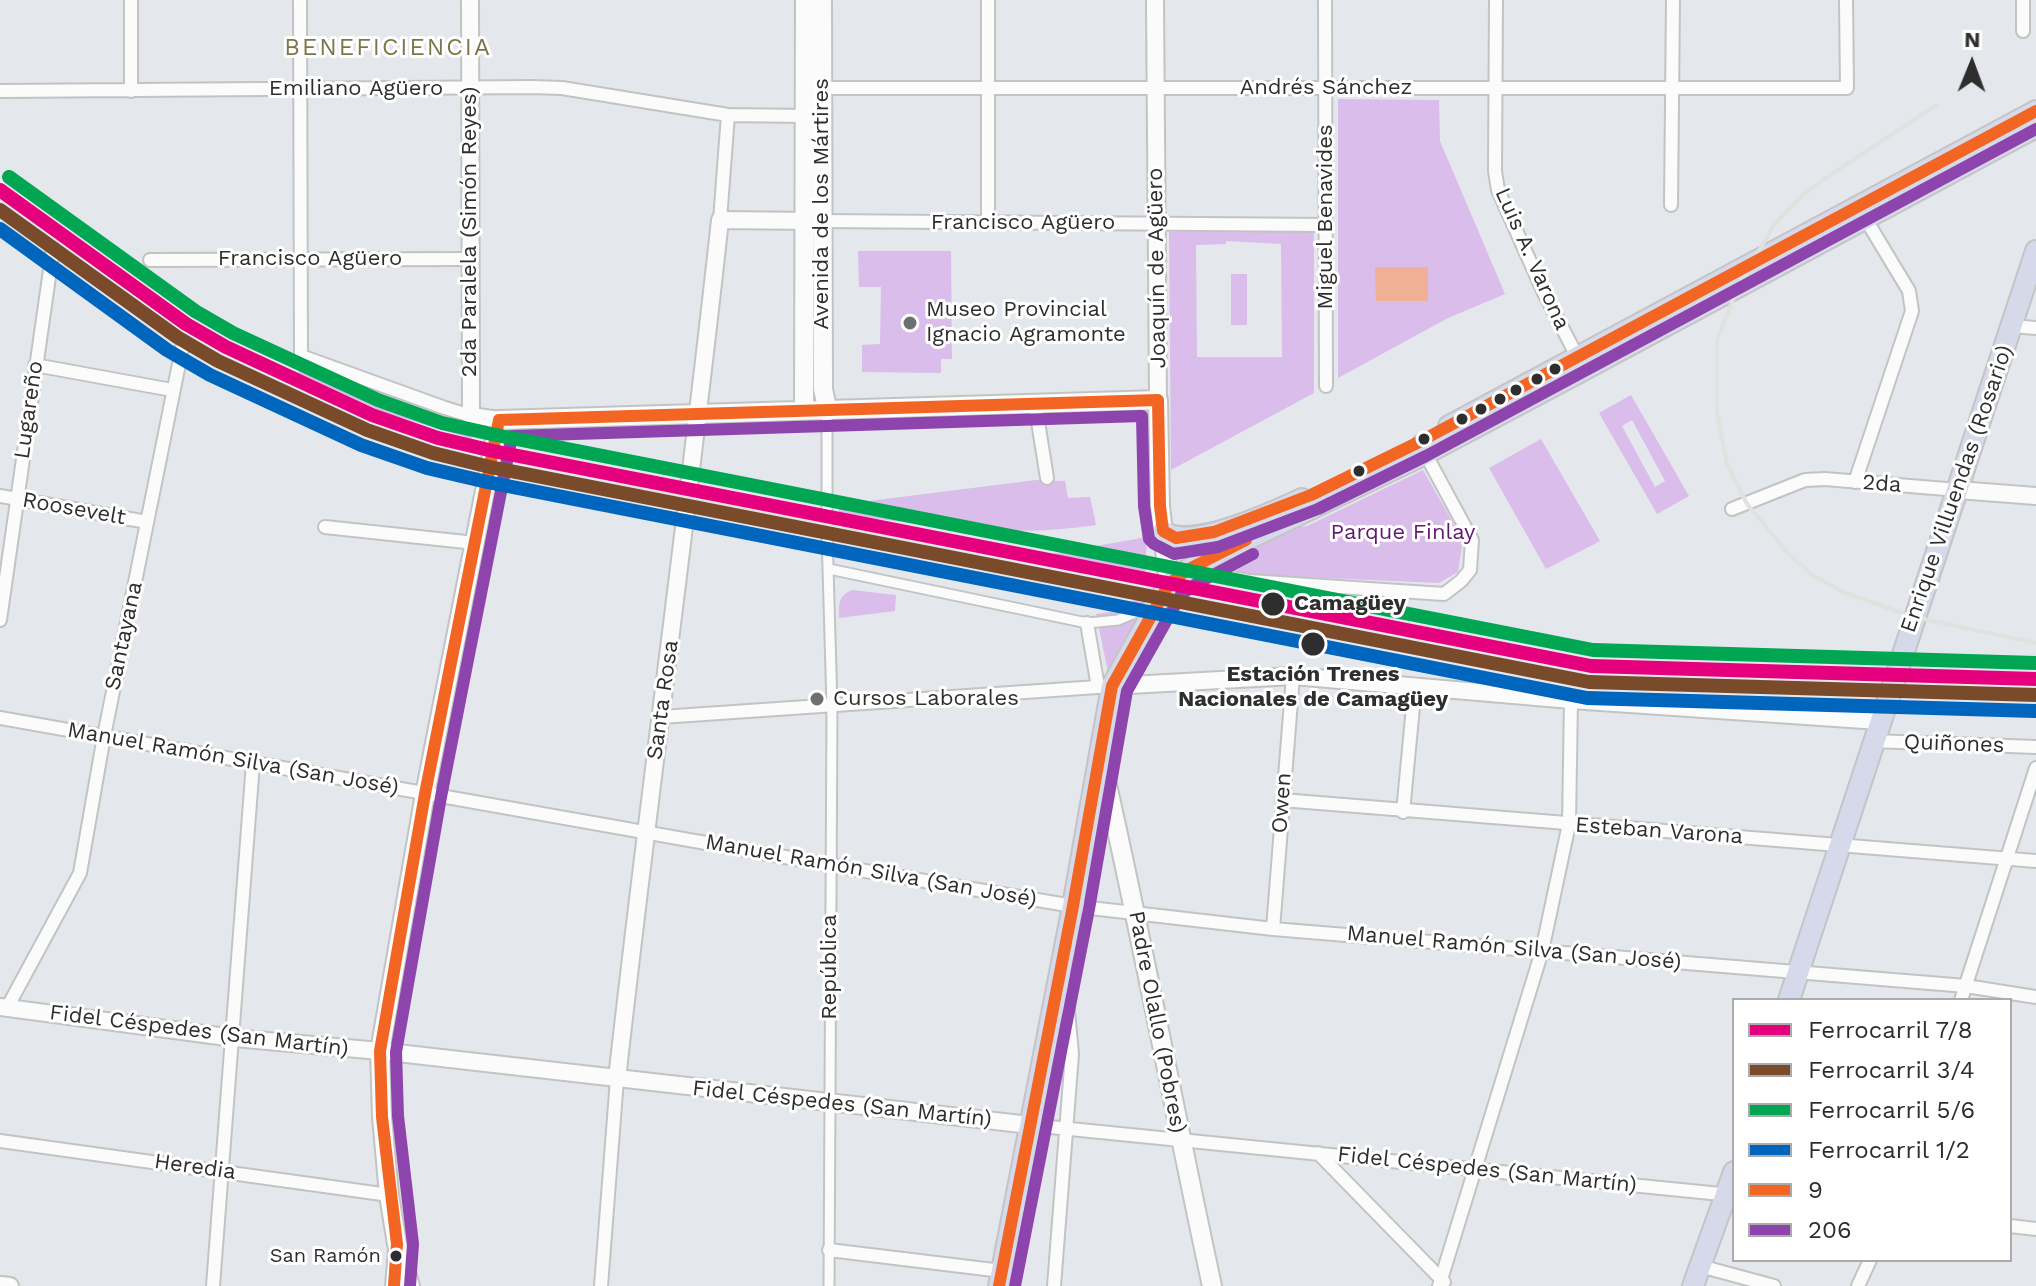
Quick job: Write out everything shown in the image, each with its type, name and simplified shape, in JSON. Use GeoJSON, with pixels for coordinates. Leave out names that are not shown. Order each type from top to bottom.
{"type":"FeatureCollection","features":[{"type":"Feature","properties":{"kind":"main road","name":"Avenida de los Mártires"},"geometry":{"type":"LineString","coordinates":[[804,409],[814,388],[813,88],[805,0]]}},
{"type":"Feature","properties":{"kind":"main road","name":"Avenida de los Mártires"},"geometry":{"type":"LineString","coordinates":[[813,221],[805,116],[813,88],[822,0]]}},
{"type":"Feature","properties":{"kind":"main road"},"geometry":{"type":"LineString","coordinates":[[1862,213],[2036,111]]}},
{"type":"Feature","properties":{"kind":"main road"},"geometry":{"type":"LineString","coordinates":[[1001,1278],[1101,758],[1105,687],[1164,593],[1187,570],[1862,213],[2036,127]]}},
{"type":"Feature","properties":{"kind":"main road","name":"Enrique Villuendas (Rosario)"},"geometry":{"type":"LineString","coordinates":[[1790,998],[2036,251]]}},
{"type":"Feature","properties":{"kind":"main road","name":"Avenida de los Mártires"},"geometry":{"type":"LineString","coordinates":[[814,388],[827,408]]}},
{"type":"Feature","properties":{"kind":"main road"},"geometry":{"type":"LineString","coordinates":[[410,1286],[397,1244],[389,1195],[380,1051],[425,794],[499,420],[1158,400]]}},
{"type":"Feature","properties":{"kind":"main road","name":"Joaquín de Agüero"},"geometry":{"type":"LineString","coordinates":[[1158,400],[1164,593]]}},
{"type":"Feature","properties":{"kind":"main road"},"geometry":{"type":"LineString","coordinates":[[1163,531],[1176,538],[1214,532],[1287,506],[1414,452]]}},
{"type":"Feature","properties":{"kind":"main road","name":"Padre Olallo (Pobres)"},"geometry":{"type":"LineString","coordinates":[[1101,758],[1212,1286]]}},
{"type":"Feature","properties":{"kind":"main road"},"geometry":{"type":"LineString","coordinates":[[1693,1286],[1730,1194]]}},
{"type":"Feature","properties":{"kind":"street"},"geometry":{"type":"LineString","coordinates":[[131,0],[131,91]]}},
{"type":"Feature","properties":{"kind":"street"},"geometry":{"type":"LineString","coordinates":[[300,0],[301,356],[471,416],[499,420]]}},
{"type":"Feature","properties":{"kind":"street","name":"2da Paralela (Simón Reyes)"},"geometry":{"type":"LineString","coordinates":[[470,0],[471,416]]}},
{"type":"Feature","properties":{"kind":"street"},"geometry":{"type":"LineString","coordinates":[[988,0],[988,222]]}},
{"type":"Feature","properties":{"kind":"street","name":"Joaquín de Agüero"},"geometry":{"type":"LineString","coordinates":[[1155,0],[1158,400]]}},
{"type":"Feature","properties":{"kind":"street","name":"Miguel Benavides"},"geometry":{"type":"LineString","coordinates":[[1325,0],[1326,386]]}},
{"type":"Feature","properties":{"kind":"street","name":"Luis A. Varona"},"geometry":{"type":"LineString","coordinates":[[1496,0],[1495,171],[1498,190],[1576,363]]}},
{"type":"Feature","properties":{"kind":"street"},"geometry":{"type":"LineString","coordinates":[[1671,205],[1673,0]]}},
{"type":"Feature","properties":{"kind":"street","name":"Andrés Sánchez"},"geometry":{"type":"LineString","coordinates":[[813,88],[1847,88],[1846,0]]}},
{"type":"Feature","properties":{"kind":"street"},"geometry":{"type":"LineString","coordinates":[[2023,0],[2023,31]]}},
{"type":"Feature","properties":{"kind":"street","name":"Emiliano Agüero"},"geometry":{"type":"LineString","coordinates":[[0,91],[562,88],[728,115],[805,116]]}},
{"type":"Feature","properties":{"kind":"street","name":"Santa Rosa"},"geometry":{"type":"LineString","coordinates":[[601,1286],[617,1079],[644,831],[699,414],[728,115]]}},
{"type":"Feature","properties":{"kind":"street"},"geometry":{"type":"LineString","coordinates":[[1855,482],[1912,311],[1909,291],[1862,213]]}},
{"type":"Feature","properties":{"kind":"street","name":"Francisco Agüero"},"geometry":{"type":"LineString","coordinates":[[720,220],[1326,225]]}},
{"type":"Feature","properties":{"kind":"street","name":"Lugareño"},"geometry":{"type":"LineString","coordinates":[[0,620],[53,249]]}},
{"type":"Feature","properties":{"kind":"street","name":"Francisco Agüero"},"geometry":{"type":"LineString","coordinates":[[150,260],[471,259]]}},
{"type":"Feature","properties":{"kind":"street"},"geometry":{"type":"LineString","coordinates":[[2012,326],[2036,328]]}},
{"type":"Feature","properties":{"kind":"street","name":"Santayana"},"geometry":{"type":"LineString","coordinates":[[4,1007],[80,873],[104,736],[183,344]]}},
{"type":"Feature","properties":{"kind":"street"},"geometry":{"type":"LineString","coordinates":[[35,365],[172,390]]}},
{"type":"Feature","properties":{"kind":"street"},"geometry":{"type":"LineString","coordinates":[[1035,403],[1047,478]]}},
{"type":"Feature","properties":{"kind":"street","name":"República"},"geometry":{"type":"LineString","coordinates":[[827,408],[832,706],[829,1286]]}},
{"type":"Feature","properties":{"kind":"street"},"geometry":{"type":"LineString","coordinates":[[1187,570],[1259,582],[1444,594],[1470,570],[1472,540],[1414,452]]}},
{"type":"Feature","properties":{"kind":"street","name":"2da"},"geometry":{"type":"LineString","coordinates":[[1732,509],[1805,480],[1825,479],[2036,496]]}},
{"type":"Feature","properties":{"kind":"street","name":"Roosevelt"},"geometry":{"type":"LineString","coordinates":[[0,496],[147,522]]}},
{"type":"Feature","properties":{"kind":"street"},"geometry":{"type":"LineString","coordinates":[[325,527],[475,543]]}},
{"type":"Feature","properties":{"kind":"street"},"geometry":{"type":"LineString","coordinates":[[1225,550],[1219,556],[1218,567],[1227,578]]}},
{"type":"Feature","properties":{"kind":"street"},"geometry":{"type":"LineString","coordinates":[[829,569],[1087,623],[1118,620],[1164,593]]}},
{"type":"Feature","properties":{"kind":"street"},"geometry":{"type":"LineString","coordinates":[[1087,623],[1105,687]]}},
{"type":"Feature","properties":{"kind":"street"},"geometry":{"type":"LineString","coordinates":[[661,717],[1293,676],[1571,700],[1879,721]]}},
{"type":"Feature","properties":{"kind":"street","name":"Owen"},"geometry":{"type":"LineString","coordinates":[[1273,929],[1293,676]]}},
{"type":"Feature","properties":{"kind":"street"},"geometry":{"type":"LineString","coordinates":[[1403,812],[1415,686]]}},
{"type":"Feature","properties":{"kind":"street"},"geometry":{"type":"LineString","coordinates":[[1442,1284],[1542,951],[1569,824],[1571,700]]}},
{"type":"Feature","properties":{"kind":"street","name":"Manuel Ramón Silva (San José)"},"geometry":{"type":"LineString","coordinates":[[0,718],[1073,906],[1273,929],[1966,986],[2036,997]]}},
{"type":"Feature","properties":{"kind":"street","name":"Quiñones"},"geometry":{"type":"LineString","coordinates":[[1872,741],[2036,747]]}},
{"type":"Feature","properties":{"kind":"street"},"geometry":{"type":"LineString","coordinates":[[213,1286],[253,763]]}},
{"type":"Feature","properties":{"kind":"street"},"geometry":{"type":"LineString","coordinates":[[1962,998],[2036,768]]}},
{"type":"Feature","properties":{"kind":"street","name":"Esteban Varona"},"geometry":{"type":"LineString","coordinates":[[1282,800],[2036,861]]}},
{"type":"Feature","properties":{"kind":"street"},"geometry":{"type":"LineString","coordinates":[[1054,1286],[1072,1054],[1063,954]]}},
{"type":"Feature","properties":{"kind":"street","name":"Fidel Céspedes (San Martín)"},"geometry":{"type":"LineString","coordinates":[[4,1007],[234,1038],[380,1051],[1030,1125],[1730,1194]]}},
{"type":"Feature","properties":{"kind":"street","name":"Heredia"},"geometry":{"type":"LineString","coordinates":[[0,1141],[389,1195]]}},
{"type":"Feature","properties":{"kind":"street"},"geometry":{"type":"LineString","coordinates":[[1318,1153],[1442,1284]]}},
{"type":"Feature","properties":{"kind":"street"},"geometry":{"type":"LineString","coordinates":[[2012,1226],[2036,1229]]}},
{"type":"Feature","properties":{"kind":"street"},"geometry":{"type":"LineString","coordinates":[[394,1286],[397,1244]]}},
{"type":"Feature","properties":{"kind":"street"},"geometry":{"type":"LineString","coordinates":[[829,1250],[1001,1278]]}},
{"type":"Feature","properties":{"kind":"street"},"geometry":{"type":"LineString","coordinates":[[1858,1286],[1869,1262]]}},
{"type":"Feature","properties":{"kind":"street"},"geometry":{"type":"LineString","coordinates":[[1700,1266],[1774,1286]]}},
{"type":"Feature","properties":{"kind":"street"},"geometry":{"type":"LineString","coordinates":[[0,1285],[10,1286]]}},
{"type":"Feature","properties":{"kind":"green space"},"geometry":{"type":"Polygon","coordinates":[[[1338,99],[1439,100],[1440,141],[1505,294],[1448,318],[1338,378],[1338,99]]]}},
{"type":"Feature","properties":{"kind":"green space"},"geometry":{"type":"Polygon","coordinates":[[[1169,232],[1314,232],[1314,393],[1171,470],[1169,232]],[[1226,241],[1226,244],[1196,245],[1197,357],[1282,357],[1281,244],[1226,241]]]}},
{"type":"Feature","properties":{"kind":"green space"},"geometry":{"type":"Polygon","coordinates":[[[858,251],[951,251],[952,359],[941,359],[941,373],[862,372],[862,345],[880,344],[881,287],[859,287],[858,251]]]}},
{"type":"Feature","properties":{"kind":"green space"},"geometry":{"type":"Polygon","coordinates":[[[1231,274],[1247,274],[1247,325],[1231,325],[1231,274]]]}},
{"type":"Feature","properties":{"kind":"green space"},"geometry":{"type":"Polygon","coordinates":[[[302,365],[468,425],[472,439],[383,412],[298,373],[302,365]]]}},
{"type":"Feature","properties":{"kind":"green space"},"geometry":{"type":"Polygon","coordinates":[[[1631,395],[1689,496],[1657,514],[1599,413],[1631,395]],[[1632,420],[1622,426],[1655,487],[1665,481],[1632,420]]]}},
{"type":"Feature","properties":{"kind":"green space"},"geometry":{"type":"Polygon","coordinates":[[[1541,439],[1600,541],[1546,569],[1489,468],[1541,439]]]}},
{"type":"Feature","properties":{"kind":"green space","name":"Parque Finlay"},"geometry":{"type":"Polygon","coordinates":[[[1423,470],[1463,540],[1458,572],[1439,583],[1255,575],[1235,571],[1234,556],[1297,527],[1307,526],[1423,470]]]}},
{"type":"Feature","properties":{"kind":"green space"},"geometry":{"type":"Polygon","coordinates":[[[1036,480],[1065,481],[1068,498],[1090,497],[1096,525],[1032,531],[999,530],[838,514],[839,509],[853,508],[853,503],[1036,480]]]}},
{"type":"Feature","properties":{"kind":"green space"},"geometry":{"type":"Polygon","coordinates":[[[1147,537],[1145,573],[1051,554],[1147,537]]]}},
{"type":"Feature","properties":{"kind":"green space"},"geometry":{"type":"Polygon","coordinates":[[[852,590],[896,595],[895,611],[839,618],[840,601],[852,590]]]}},
{"type":"Feature","properties":{"kind":"green space"},"geometry":{"type":"Polygon","coordinates":[[[1140,596],[1149,598],[1109,677],[1096,614],[1117,611],[1140,596]]]}},
{"type":"Feature","properties":{"kind":"shaded area"},"geometry":{"type":"Polygon","coordinates":[[[1375,267],[1428,267],[1428,301],[1376,301],[1375,267]]]}},
{"type":"Feature","properties":{"kind":"railway"},"geometry":{"type":"LineString","coordinates":[[1936,105],[1827,177],[1802,196],[1774,225],[1738,287],[1717,340],[1717,413],[1727,464],[1747,504],[1787,552],[1812,575],[1843,592],[1914,617],[2036,643]]}},
{"type":"Feature","properties":{"kind":"railway"},"geometry":{"type":"LineString","coordinates":[[619,483],[1586,678],[1890,688],[2036,689]]}},
{"type":"Feature","properties":{"kind":"rail line","name":"5/6"},"geometry":{"type":"LineString","coordinates":[[9,177],[195,311],[233,333],[378,400],[442,423],[1593,650],[2036,663]]}},
{"type":"Feature","properties":{"kind":"rail line","name":"7/8"},"geometry":{"type":"LineString","coordinates":[[0,190],[186,324],[226,347],[372,415],[438,438],[1591,666],[2036,679]]}},
{"type":"Feature","properties":{"kind":"rail line","name":"3/4"},"geometry":{"type":"LineString","coordinates":[[0,210],[177,337],[218,361],[367,430],[433,453],[490,467],[1589,682],[2036,695]]}},
{"type":"Feature","properties":{"kind":"rail line","name":"1/2"},"geometry":{"type":"LineString","coordinates":[[0,229],[167,350],[210,375],[361,445],[427,468],[1587,698],[2035,711]]}},
{"type":"Feature","properties":{"kind":"transit line","name":"9"},"geometry":{"type":"LineString","coordinates":[[394,1286],[397,1244],[382,1117],[380,1051],[425,794],[499,420],[1158,400],[1163,531],[1176,538],[1214,532],[1311,495],[1419,442],[2036,111]]}},
{"type":"Feature","properties":{"kind":"transit line","name":"206"},"geometry":{"type":"LineString","coordinates":[[410,1286],[413,1244],[398,1116],[396,1052],[441,797],[512,436],[1142,416],[1144,506],[1149,539],[1174,554],[1218,547],[1318,509],[1426,456],[2036,129]]}},
{"type":"Feature","properties":{"kind":"transit line","name":"9"},"geometry":{"type":"LineString","coordinates":[[999,1286],[1112,686],[1169,584],[1187,570],[1246,540]]}},
{"type":"Feature","properties":{"kind":"transit line","name":"206"},"geometry":{"type":"LineString","coordinates":[[1015,1286],[1089,909],[1127,691],[1181,595],[1253,554]]}},
{"type":"Feature","properties":{"kind":"place","name":"Museo Provincial Ignacio Agramonte"},"geometry":{"type":"Point","coordinates":[910,323]}},
{"type":"Feature","properties":{"kind":"place","name":"Camagüey"},"geometry":{"type":"Point","coordinates":[1273,604]}},
{"type":"Feature","properties":{"kind":"place","name":"Estación Trenes Nacionales de Camagüey"},"geometry":{"type":"Point","coordinates":[1313,644]}},
{"type":"Feature","properties":{"kind":"place","name":"Cursos Laborales"},"geometry":{"type":"Point","coordinates":[817,699]}},
{"type":"Feature","properties":{"kind":"place","name":"San Ramón"},"geometry":{"type":"Point","coordinates":[396,1256]}},
{"type":"Feature","properties":{"kind":"district","name":"BENEFICIENCIA"},"geometry":{"type":"Point","coordinates":[388,48]}}]}
